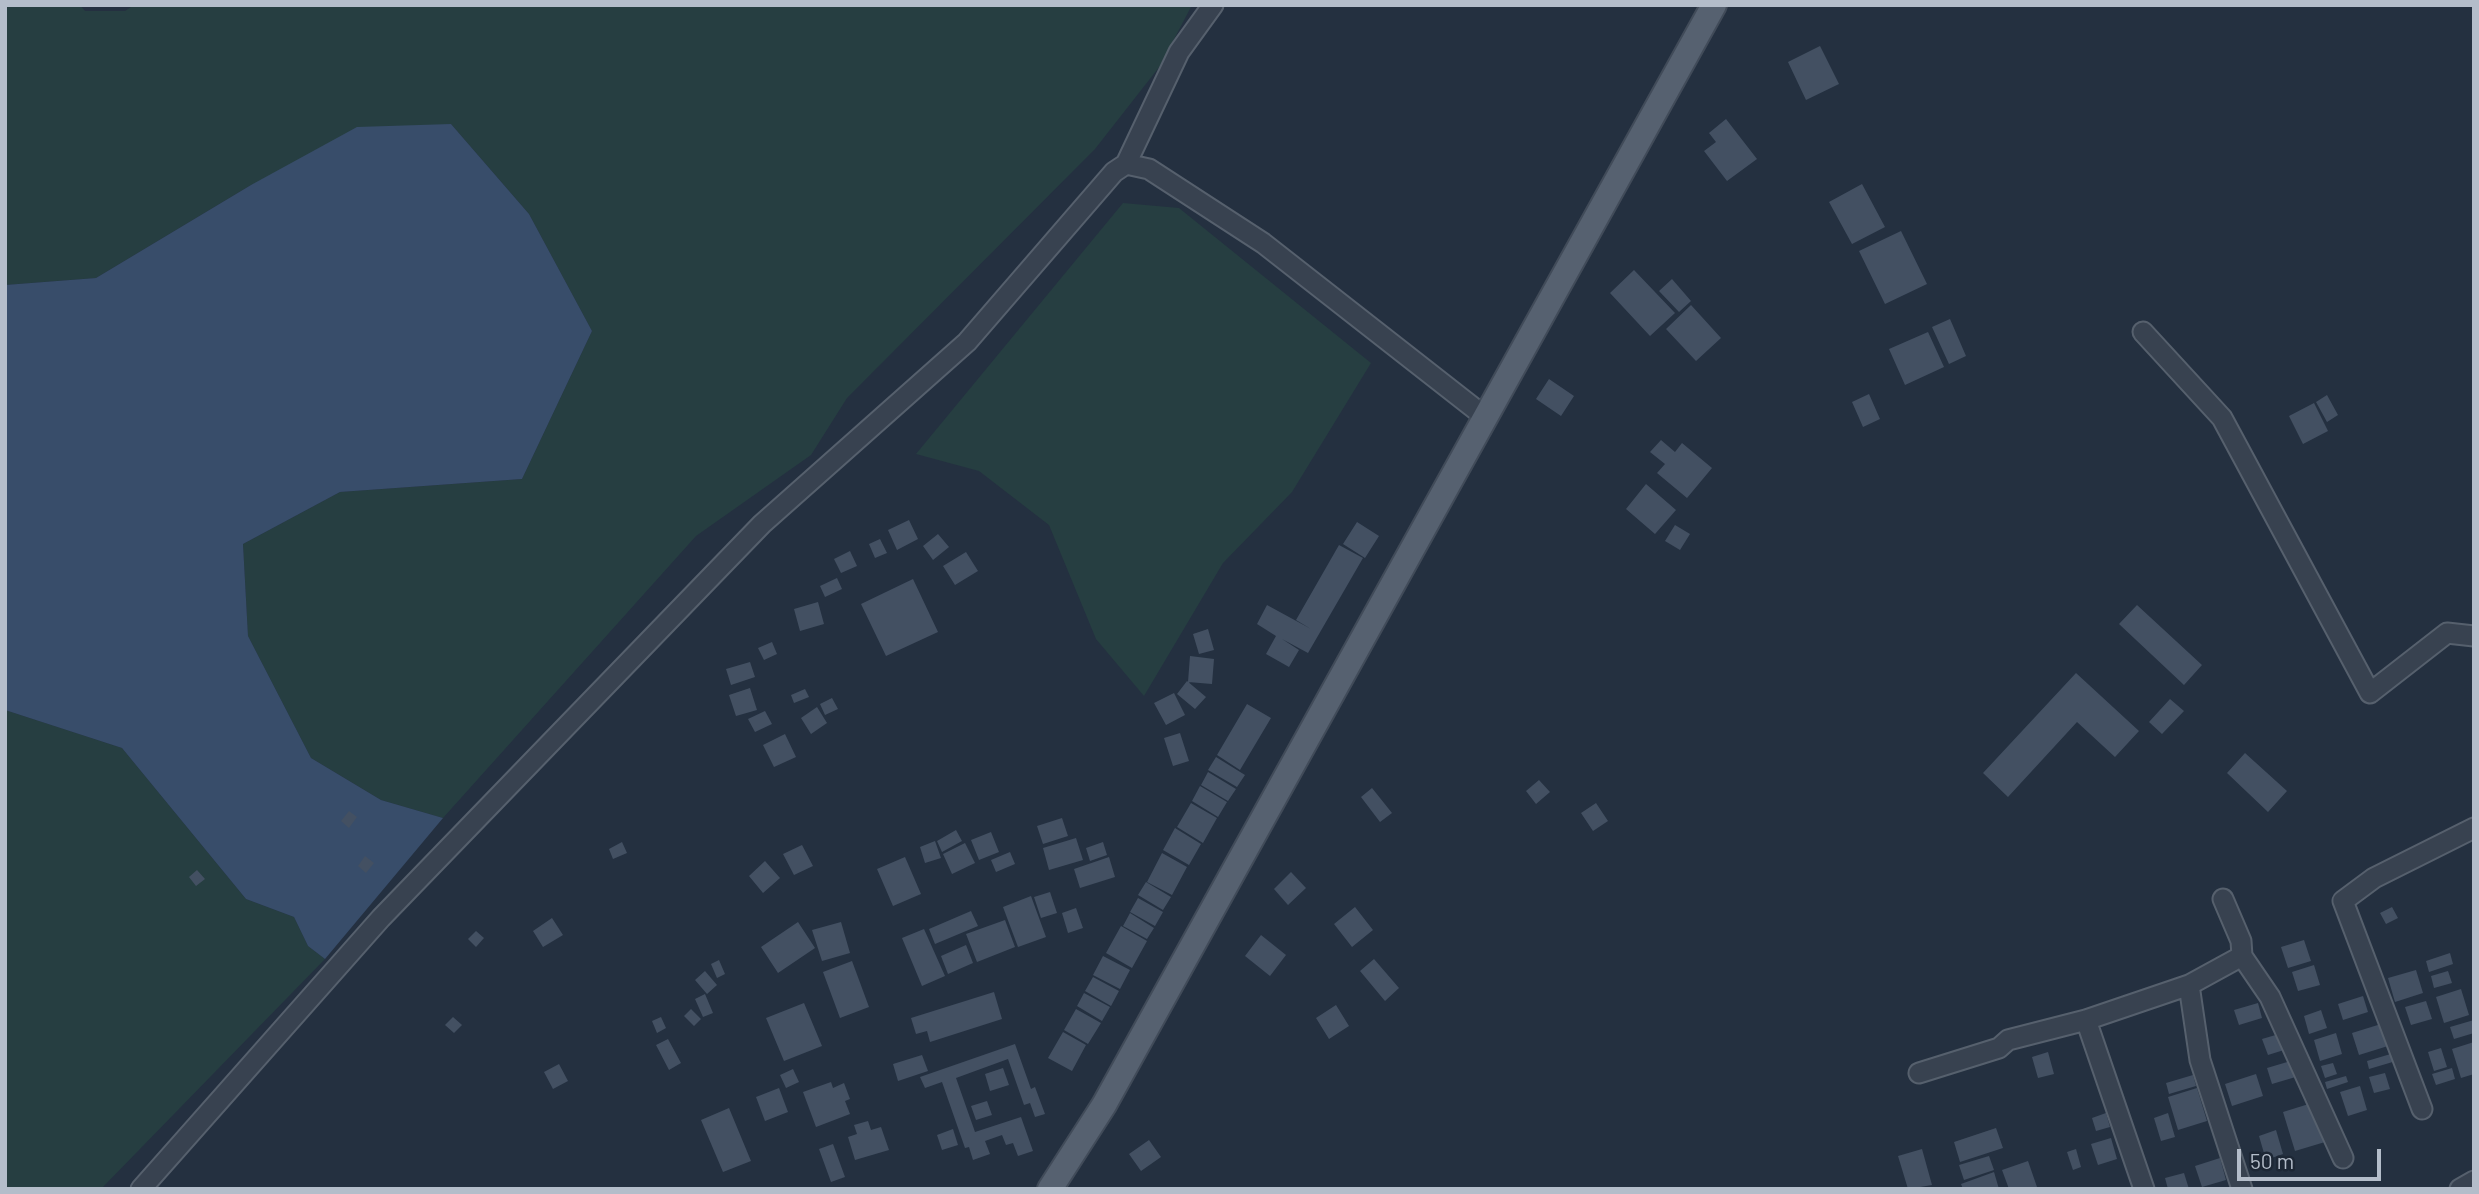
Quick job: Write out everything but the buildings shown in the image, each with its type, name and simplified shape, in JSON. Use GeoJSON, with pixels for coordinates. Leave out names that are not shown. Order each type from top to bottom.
{"type":"FeatureCollection","features":[{"type":"Feature","properties":{"kind":"main road"},"geometry":{"type":"LineString","coordinates":[[1050,1189],[1104,1105],[1714,5]]}},
{"type":"Feature","properties":{"kind":"street"},"geometry":{"type":"LineString","coordinates":[[141,1189],[381,918],[762,524],[967,342],[1114,172],[1126,164],[1179,52],[1213,5]]}},
{"type":"Feature","properties":{"kind":"street"},"geometry":{"type":"LineString","coordinates":[[1126,164],[1149,169],[1263,243],[1484,416]]}},
{"type":"Feature","properties":{"kind":"street"},"geometry":{"type":"LineString","coordinates":[[2143,332],[2222,418],[2370,693],[2447,633],[2474,636]]}},
{"type":"Feature","properties":{"kind":"street"},"geometry":{"type":"LineString","coordinates":[[2422,1109],[2343,901],[2374,878],[2474,828]]}},
{"type":"Feature","properties":{"kind":"street"},"geometry":{"type":"LineString","coordinates":[[2224,899],[2241,940],[2242,956],[2270,997],[2343,1158]]}},
{"type":"Feature","properties":{"kind":"street"},"geometry":{"type":"LineString","coordinates":[[1919,1073],[1999,1048],[2008,1040],[2086,1020],[2189,985],[2242,956]]}},
{"type":"Feature","properties":{"kind":"street"},"geometry":{"type":"LineString","coordinates":[[2189,985],[2200,1060],[2242,1189]]}},
{"type":"Feature","properties":{"kind":"street"},"geometry":{"type":"LineString","coordinates":[[2086,1020],[2144,1189]]}},
{"type":"Feature","properties":{"kind":"street"},"geometry":{"type":"LineString","coordinates":[[2460,1189],[2474,1181]]}},
{"type":"Feature","properties":{"kind":"green space"},"geometry":{"type":"Polygon","coordinates":[[[5,5],[80,5],[85,11],[125,11],[134,5],[1192,5],[1160,66],[1095,149],[847,398],[811,455],[696,536],[443,818],[381,800],[311,758],[248,636],[243,544],[340,492],[522,479],[592,331],[529,214],[451,124],[251,185],[96,278],[5,285],[5,5]]]}},
{"type":"Feature","properties":{"kind":"green space"},"geometry":{"type":"Polygon","coordinates":[[[1123,203],[1179,208],[1371,363],[1292,492],[1223,563],[1144,696],[1096,639],[1049,525],[979,471],[916,454],[1123,203]]]}},
{"type":"Feature","properties":{"kind":"green space"},"geometry":{"type":"Polygon","coordinates":[[[5,710],[122,748],[246,899],[294,917],[308,946],[325,959],[101,1189],[5,1189],[5,710]]]}},
{"type":"Feature","properties":{"kind":"water"},"geometry":{"type":"Polygon","coordinates":[[[451,124],[529,214],[592,331],[522,479],[340,492],[243,544],[248,636],[311,758],[381,800],[443,818],[325,959],[308,946],[294,917],[246,899],[122,748],[5,710],[5,285],[96,278],[251,185],[357,127],[451,124]]]}}]}
